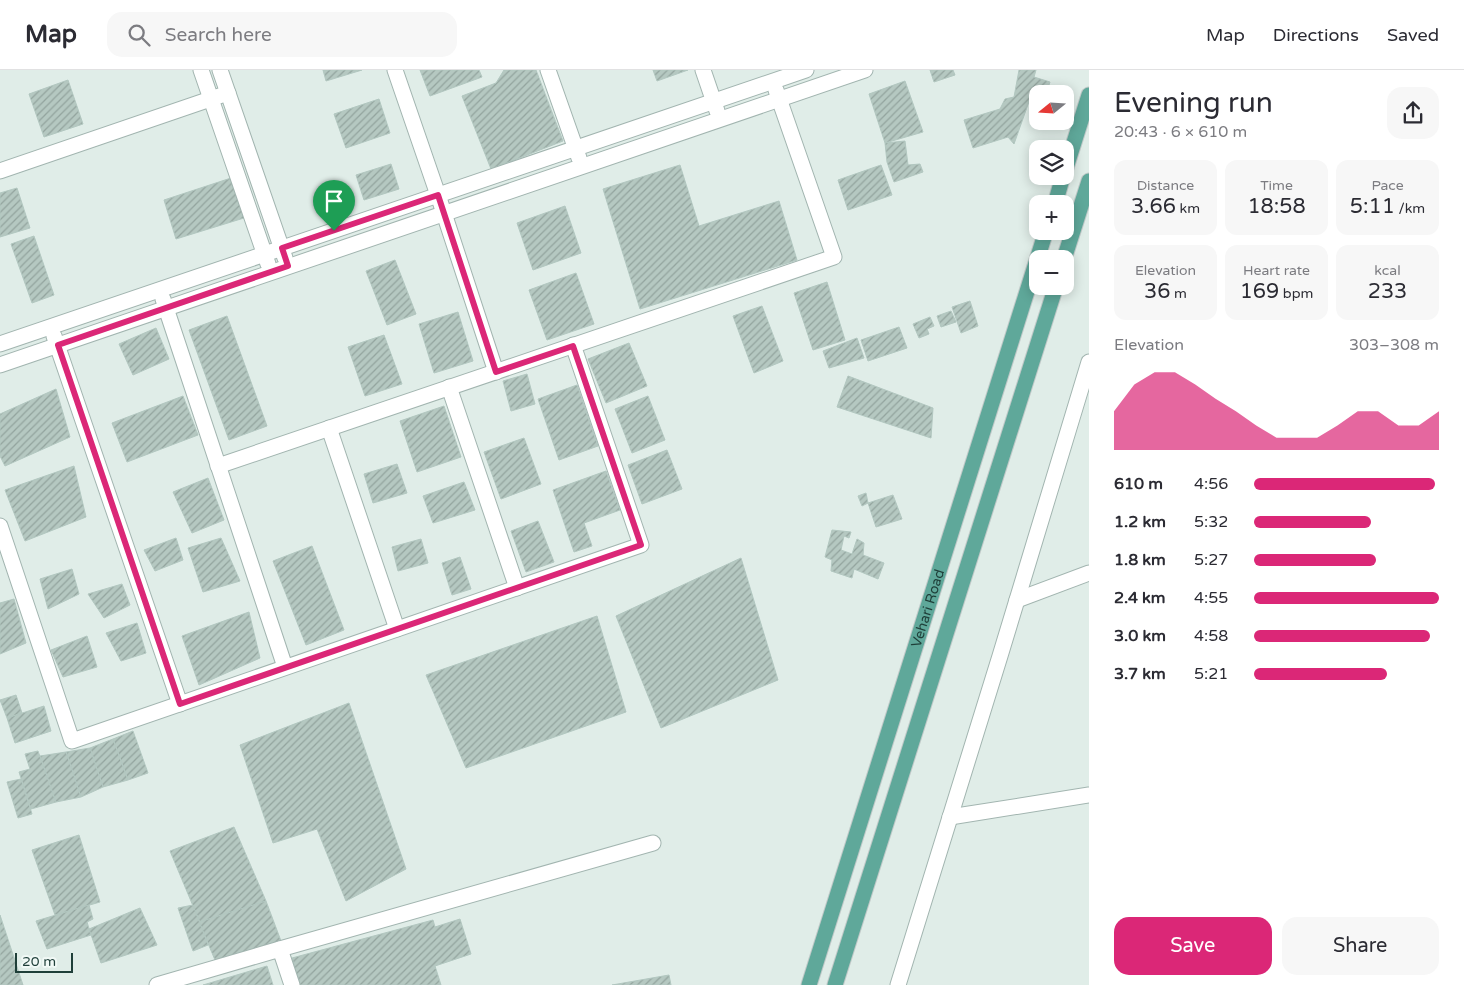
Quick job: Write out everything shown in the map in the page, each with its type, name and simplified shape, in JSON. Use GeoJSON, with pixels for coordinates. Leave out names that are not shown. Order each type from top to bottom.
{"type":"FeatureCollection","features":[{"type":"Feature","properties":{"kind":"main road"},"geometry":{"type":"LineString","coordinates":[[1074,142],[1089,94]]}},
{"type":"Feature","properties":{"kind":"main road"},"geometry":{"type":"LineString","coordinates":[[1067,250],[1089,181]]}},
{"type":"Feature","properties":{"kind":"main road","name":"Vehari Road"},"geometry":{"type":"LineString","coordinates":[[809,985],[1043,240]]}},
{"type":"Feature","properties":{"kind":"main road","name":"Vehari Road"},"geometry":{"type":"LineString","coordinates":[[835,985],[1053,295]]}},
{"type":"Feature","properties":{"kind":"street"},"geometry":{"type":"LineString","coordinates":[[201,70],[271,272]]}},
{"type":"Feature","properties":{"kind":"street"},"geometry":{"type":"LineString","coordinates":[[220,70],[288,266]]}},
{"type":"Feature","properties":{"kind":"street"},"geometry":{"type":"LineString","coordinates":[[395,70],[496,372]]}},
{"type":"Feature","properties":{"kind":"street"},"geometry":{"type":"LineString","coordinates":[[548,70],[582,166]]}},
{"type":"Feature","properties":{"kind":"street"},"geometry":{"type":"LineString","coordinates":[[702,70],[720,120]]}},
{"type":"Feature","properties":{"kind":"street"},"geometry":{"type":"LineString","coordinates":[[0,344],[806,70]]}},
{"type":"Feature","properties":{"kind":"street"},"geometry":{"type":"LineString","coordinates":[[0,365],[865,70]]}},
{"type":"Feature","properties":{"kind":"street"},"geometry":{"type":"LineString","coordinates":[[218,466],[834,257],[773,81]]}},
{"type":"Feature","properties":{"kind":"street"},"geometry":{"type":"LineString","coordinates":[[0,171],[228,93]]}},
{"type":"Feature","properties":{"kind":"street"},"geometry":{"type":"LineString","coordinates":[[159,290],[285,668]]}},
{"type":"Feature","properties":{"kind":"street"},"geometry":{"type":"LineString","coordinates":[[51,327],[180,704]]}},
{"type":"Feature","properties":{"kind":"street"},"geometry":{"type":"LineString","coordinates":[[0,526],[72,741],[641,545],[573,346]]}},
{"type":"Feature","properties":{"kind":"street"},"geometry":{"type":"LineString","coordinates":[[898,985],[1089,362]]}},
{"type":"Feature","properties":{"kind":"street"},"geometry":{"type":"LineString","coordinates":[[449,387],[517,588]]}},
{"type":"Feature","properties":{"kind":"street"},"geometry":{"type":"LineString","coordinates":[[329,428],[397,629]]}},
{"type":"Feature","properties":{"kind":"street"},"geometry":{"type":"LineString","coordinates":[[1017,600],[1089,573]]}},
{"type":"Feature","properties":{"kind":"street"},"geometry":{"type":"LineString","coordinates":[[950,817],[1089,796]]}},
{"type":"Feature","properties":{"kind":"street"},"geometry":{"type":"LineString","coordinates":[[157,985],[654,843]]}},
{"type":"Feature","properties":{"kind":"street"},"geometry":{"type":"LineString","coordinates":[[280,949],[292,985]]}},
{"type":"Feature","properties":{"kind":"building"},"geometry":{"type":"Polygon","coordinates":[[[323,70],[362,70],[326,81],[323,70]]]}},
{"type":"Feature","properties":{"kind":"building"},"geometry":{"type":"Polygon","coordinates":[[[420,70],[479,70],[482,77],[430,96],[420,70]]]}},
{"type":"Feature","properties":{"kind":"building"},"geometry":{"type":"Polygon","coordinates":[[[504,70],[536,70],[563,141],[491,169],[462,96],[496,83],[504,70]]]}},
{"type":"Feature","properties":{"kind":"building"},"geometry":{"type":"Polygon","coordinates":[[[653,70],[688,70],[657,81],[653,70]]]}},
{"type":"Feature","properties":{"kind":"building"},"geometry":{"type":"Polygon","coordinates":[[[930,70],[953,70],[955,75],[934,82],[930,70]]]}},
{"type":"Feature","properties":{"kind":"building"},"geometry":{"type":"Polygon","coordinates":[[[1019,70],[1036,70],[1034,77],[1050,82],[1049,85],[1029,85],[1029,102],[1014,144],[1008,137],[973,148],[964,120],[1000,109],[1005,99],[1014,97],[1019,70]]]}},
{"type":"Feature","properties":{"kind":"building"},"geometry":{"type":"Polygon","coordinates":[[[68,80],[83,124],[44,137],[29,94],[68,80]]]}},
{"type":"Feature","properties":{"kind":"building"},"geometry":{"type":"Polygon","coordinates":[[[905,81],[923,132],[885,143],[869,94],[905,81]]]}},
{"type":"Feature","properties":{"kind":"building"},"geometry":{"type":"Polygon","coordinates":[[[379,99],[390,133],[346,148],[334,114],[379,99]]]}},
{"type":"Feature","properties":{"kind":"building"},"geometry":{"type":"Polygon","coordinates":[[[905,141],[908,165],[920,164],[923,172],[894,182],[887,162],[885,143],[905,141]]]}},
{"type":"Feature","properties":{"kind":"building"},"geometry":{"type":"Polygon","coordinates":[[[391,164],[399,189],[364,200],[356,175],[391,164]]]}},
{"type":"Feature","properties":{"kind":"building"},"geometry":{"type":"Polygon","coordinates":[[[680,165],[699,226],[779,201],[797,260],[640,309],[603,189],[680,165]]]}},
{"type":"Feature","properties":{"kind":"building"},"geometry":{"type":"Polygon","coordinates":[[[881,165],[892,195],[848,210],[838,180],[881,165]]]}},
{"type":"Feature","properties":{"kind":"building"},"geometry":{"type":"Polygon","coordinates":[[[231,178],[244,218],[176,239],[164,200],[231,178]]]}},
{"type":"Feature","properties":{"kind":"building"},"geometry":{"type":"Polygon","coordinates":[[[17,188],[30,228],[0,237],[0,193],[17,188]]]}},
{"type":"Feature","properties":{"kind":"building"},"geometry":{"type":"Polygon","coordinates":[[[565,206],[581,253],[533,270],[517,223],[565,206]]]}},
{"type":"Feature","properties":{"kind":"building"},"geometry":{"type":"Polygon","coordinates":[[[34,236],[54,295],[32,303],[11,244],[34,236]]]}},
{"type":"Feature","properties":{"kind":"building"},"geometry":{"type":"Polygon","coordinates":[[[395,260],[416,314],[387,325],[366,271],[395,260]]]}},
{"type":"Feature","properties":{"kind":"building"},"geometry":{"type":"Polygon","coordinates":[[[576,273],[594,324],[547,340],[529,290],[576,273]]]}},
{"type":"Feature","properties":{"kind":"building"},"geometry":{"type":"Polygon","coordinates":[[[827,282],[845,340],[813,350],[794,293],[827,282]]]}},
{"type":"Feature","properties":{"kind":"building"},"geometry":{"type":"Polygon","coordinates":[[[970,301],[978,326],[961,333],[952,307],[970,301]]]}},
{"type":"Feature","properties":{"kind":"building"},"geometry":{"type":"Polygon","coordinates":[[[762,306],[783,361],[754,373],[733,316],[762,306]]]}},
{"type":"Feature","properties":{"kind":"building"},"geometry":{"type":"Polygon","coordinates":[[[951,311],[956,322],[941,327],[937,316],[951,311]]]}},
{"type":"Feature","properties":{"kind":"building"},"geometry":{"type":"Polygon","coordinates":[[[458,312],[473,361],[434,373],[419,324],[458,312]]]}},
{"type":"Feature","properties":{"kind":"building"},"geometry":{"type":"Polygon","coordinates":[[[227,316],[267,426],[229,440],[189,330],[227,316]]]}},
{"type":"Feature","properties":{"kind":"building"},"geometry":{"type":"Polygon","coordinates":[[[930,317],[934,326],[927,329],[929,334],[919,338],[913,324],[930,317]]]}},
{"type":"Feature","properties":{"kind":"building"},"geometry":{"type":"Polygon","coordinates":[[[899,327],[907,348],[868,361],[861,340],[899,327]]]}},
{"type":"Feature","properties":{"kind":"building"},"geometry":{"type":"Polygon","coordinates":[[[156,328],[169,359],[133,375],[119,344],[156,328]]]}},
{"type":"Feature","properties":{"kind":"building"},"geometry":{"type":"Polygon","coordinates":[[[384,335],[402,384],[365,396],[348,347],[384,335]]]}},
{"type":"Feature","properties":{"kind":"building"},"geometry":{"type":"Polygon","coordinates":[[[857,338],[864,358],[829,368],[823,351],[857,338]]]}},
{"type":"Feature","properties":{"kind":"building"},"geometry":{"type":"Polygon","coordinates":[[[629,343],[647,386],[606,403],[588,359],[629,343]]]}},
{"type":"Feature","properties":{"kind":"building"},"geometry":{"type":"Polygon","coordinates":[[[527,374],[535,404],[511,411],[503,381],[527,374]]]}},
{"type":"Feature","properties":{"kind":"building"},"geometry":{"type":"Polygon","coordinates":[[[848,376],[933,408],[931,438],[837,407],[848,376]]]}},
{"type":"Feature","properties":{"kind":"building"},"geometry":{"type":"Polygon","coordinates":[[[577,385],[598,446],[559,460],[538,399],[577,385]]]}},
{"type":"Feature","properties":{"kind":"building"},"geometry":{"type":"Polygon","coordinates":[[[56,389],[70,437],[5,466],[0,456],[0,414],[56,389]]]}},
{"type":"Feature","properties":{"kind":"building"},"geometry":{"type":"Polygon","coordinates":[[[183,396],[198,435],[127,462],[112,423],[183,396]]]}},
{"type":"Feature","properties":{"kind":"building"},"geometry":{"type":"Polygon","coordinates":[[[648,396],[665,440],[632,453],[615,409],[648,396]]]}},
{"type":"Feature","properties":{"kind":"building"},"geometry":{"type":"Polygon","coordinates":[[[444,406],[461,457],[417,472],[400,421],[444,406]]]}},
{"type":"Feature","properties":{"kind":"building"},"geometry":{"type":"Polygon","coordinates":[[[524,438],[541,484],[501,499],[484,452],[524,438]]]}},
{"type":"Feature","properties":{"kind":"building"},"geometry":{"type":"Polygon","coordinates":[[[667,450],[682,489],[642,504],[628,465],[667,450]]]}},
{"type":"Feature","properties":{"kind":"building"},"geometry":{"type":"Polygon","coordinates":[[[397,464],[407,493],[373,503],[364,474],[397,464]]]}},
{"type":"Feature","properties":{"kind":"building"},"geometry":{"type":"Polygon","coordinates":[[[74,466],[86,517],[25,541],[5,490],[74,466]]]}},
{"type":"Feature","properties":{"kind":"building"},"geometry":{"type":"Polygon","coordinates":[[[606,471],[620,510],[584,523],[592,546],[574,552],[553,490],[606,471]]]}},
{"type":"Feature","properties":{"kind":"building"},"geometry":{"type":"Polygon","coordinates":[[[208,478],[224,520],[192,533],[173,492],[208,478]]]}},
{"type":"Feature","properties":{"kind":"building"},"geometry":{"type":"Polygon","coordinates":[[[464,482],[475,510],[433,523],[423,496],[464,482]]]}},
{"type":"Feature","properties":{"kind":"building"},"geometry":{"type":"Polygon","coordinates":[[[866,493],[868,503],[862,506],[858,496],[866,493]]]}},
{"type":"Feature","properties":{"kind":"building"},"geometry":{"type":"Polygon","coordinates":[[[893,495],[902,519],[876,527],[868,503],[893,495]]]}},
{"type":"Feature","properties":{"kind":"building"},"geometry":{"type":"Polygon","coordinates":[[[538,521],[554,562],[526,572],[511,531],[538,521]]]}},
{"type":"Feature","properties":{"kind":"building"},"geometry":{"type":"Polygon","coordinates":[[[832,530],[851,532],[849,538],[844,536],[841,550],[852,554],[857,539],[864,543],[863,555],[884,563],[878,579],[854,569],[852,578],[831,571],[832,560],[825,557],[832,530]]]}},
{"type":"Feature","properties":{"kind":"building"},"geometry":{"type":"Polygon","coordinates":[[[176,538],[183,560],[155,571],[144,550],[176,538]]]}},
{"type":"Feature","properties":{"kind":"building"},"geometry":{"type":"Polygon","coordinates":[[[221,538],[240,581],[203,592],[188,548],[221,538]]]}},
{"type":"Feature","properties":{"kind":"building"},"geometry":{"type":"Polygon","coordinates":[[[421,539],[428,563],[398,571],[392,547],[421,539]]]}},
{"type":"Feature","properties":{"kind":"building"},"geometry":{"type":"Polygon","coordinates":[[[312,546],[344,630],[306,645],[273,561],[312,546]]]}},
{"type":"Feature","properties":{"kind":"building"},"geometry":{"type":"Polygon","coordinates":[[[460,557],[471,589],[452,595],[442,563],[460,557]]]}},
{"type":"Feature","properties":{"kind":"building"},"geometry":{"type":"Polygon","coordinates":[[[741,558],[778,680],[661,728],[616,616],[741,558]]]}},
{"type":"Feature","properties":{"kind":"building"},"geometry":{"type":"Polygon","coordinates":[[[72,569],[79,594],[48,609],[40,579],[72,569]]]}},
{"type":"Feature","properties":{"kind":"building"},"geometry":{"type":"Polygon","coordinates":[[[122,584],[130,605],[104,618],[88,594],[122,584]]]}},
{"type":"Feature","properties":{"kind":"building"},"geometry":{"type":"Polygon","coordinates":[[[14,599],[26,643],[0,654],[0,603],[14,599]]]}},
{"type":"Feature","properties":{"kind":"building"},"geometry":{"type":"Polygon","coordinates":[[[249,612],[260,658],[199,685],[182,636],[249,612]]]}},
{"type":"Feature","properties":{"kind":"building"},"geometry":{"type":"Polygon","coordinates":[[[597,616],[626,712],[466,768],[426,675],[597,616]]]}},
{"type":"Feature","properties":{"kind":"building"},"geometry":{"type":"Polygon","coordinates":[[[137,623],[146,653],[121,661],[106,633],[137,623]]]}},
{"type":"Feature","properties":{"kind":"building"},"geometry":{"type":"Polygon","coordinates":[[[87,636],[97,667],[63,677],[51,650],[87,636]]]}},
{"type":"Feature","properties":{"kind":"building"},"geometry":{"type":"Polygon","coordinates":[[[16,695],[22,713],[7,718],[0,700],[16,695]]]}},
{"type":"Feature","properties":{"kind":"building"},"geometry":{"type":"Polygon","coordinates":[[[349,703],[406,869],[346,901],[317,829],[273,843],[240,745],[349,703]]]}},
{"type":"Feature","properties":{"kind":"building"},"geometry":{"type":"Polygon","coordinates":[[[44,706],[51,731],[15,743],[7,718],[44,706]]]}},
{"type":"Feature","properties":{"kind":"building"},"geometry":{"type":"Polygon","coordinates":[[[133,731],[148,773],[128,780],[113,739],[133,731]]]}},
{"type":"Feature","properties":{"kind":"building"},"geometry":{"type":"Polygon","coordinates":[[[113,739],[128,780],[103,787],[90,748],[113,739]]]}},
{"type":"Feature","properties":{"kind":"building"},"geometry":{"type":"Polygon","coordinates":[[[90,748],[103,787],[81,797],[66,752],[90,748]]]}},
{"type":"Feature","properties":{"kind":"building"},"geometry":{"type":"Polygon","coordinates":[[[38,751],[56,802],[31,809],[19,772],[30,769],[25,754],[38,751]]]}},
{"type":"Feature","properties":{"kind":"building"},"geometry":{"type":"Polygon","coordinates":[[[66,752],[81,797],[56,802],[40,756],[66,752]]]}},
{"type":"Feature","properties":{"kind":"building"},"geometry":{"type":"Polygon","coordinates":[[[21,779],[32,814],[18,818],[7,782],[21,779]]]}},
{"type":"Feature","properties":{"kind":"building"},"geometry":{"type":"Polygon","coordinates":[[[234,827],[266,901],[201,925],[170,851],[234,827]]]}},
{"type":"Feature","properties":{"kind":"building"},"geometry":{"type":"Polygon","coordinates":[[[79,835],[100,902],[55,915],[32,850],[79,835]]]}},
{"type":"Feature","properties":{"kind":"building"},"geometry":{"type":"Polygon","coordinates":[[[266,901],[281,941],[215,960],[199,922],[266,901]]]}},
{"type":"Feature","properties":{"kind":"building"},"geometry":{"type":"Polygon","coordinates":[[[89,905],[93,919],[87,922],[91,935],[47,949],[36,921],[89,905]]]}},
{"type":"Feature","properties":{"kind":"building"},"geometry":{"type":"Polygon","coordinates":[[[193,905],[208,945],[193,951],[178,908],[193,905]]]}},
{"type":"Feature","properties":{"kind":"building"},"geometry":{"type":"Polygon","coordinates":[[[140,908],[157,945],[101,963],[89,929],[140,908]]]}},
{"type":"Feature","properties":{"kind":"building"},"geometry":{"type":"Polygon","coordinates":[[[0,915],[23,985],[0,985],[0,915]]]}},
{"type":"Feature","properties":{"kind":"building"},"geometry":{"type":"Polygon","coordinates":[[[460,919],[471,954],[435,966],[441,985],[300,985],[292,958],[433,920],[435,927],[460,919]]]}},
{"type":"Feature","properties":{"kind":"building"},"geometry":{"type":"Polygon","coordinates":[[[267,966],[273,985],[203,985],[267,966]]]}},
{"type":"Feature","properties":{"kind":"building"},"geometry":{"type":"Polygon","coordinates":[[[669,975],[671,985],[612,985],[669,975]]]}},
{"type":"Feature","properties":{"kind":"route"},"geometry":{"type":"LineString","coordinates":[[438,195],[496,372],[573,346],[641,545],[180,704],[58,345],[288,266],[282,248],[334,231],[438,195]]}}]}
